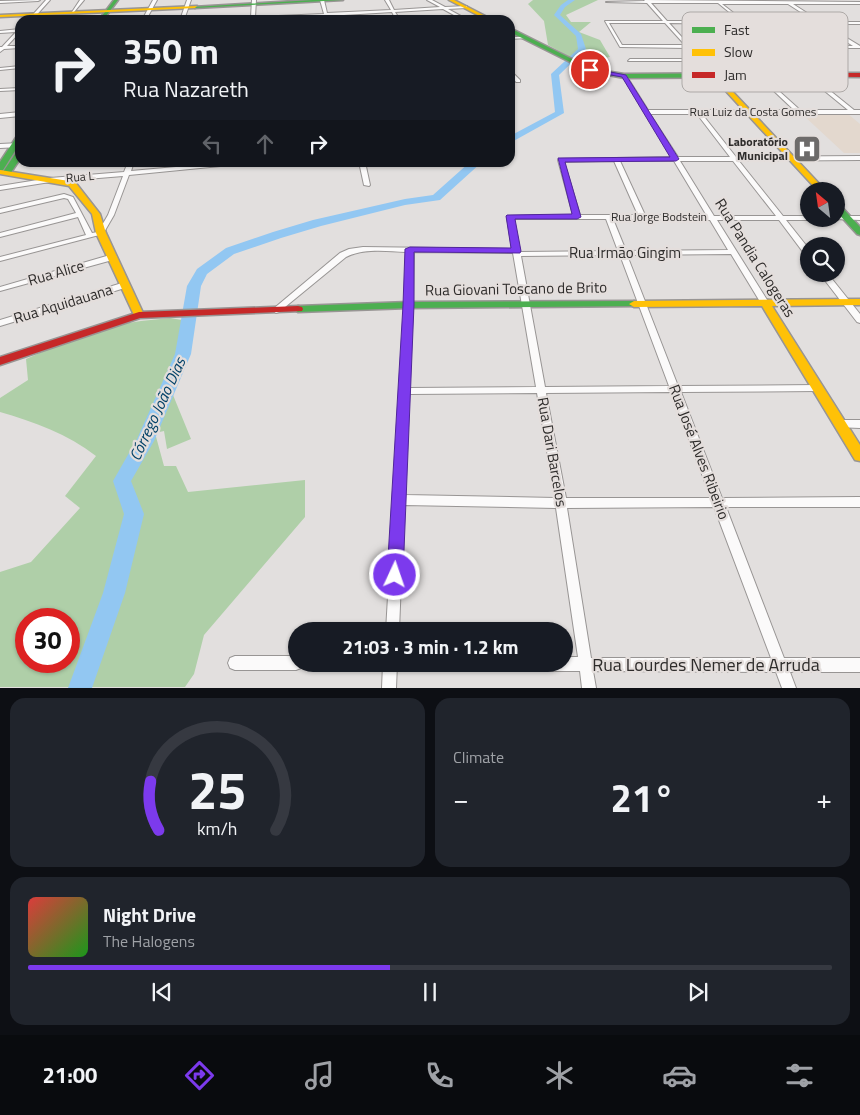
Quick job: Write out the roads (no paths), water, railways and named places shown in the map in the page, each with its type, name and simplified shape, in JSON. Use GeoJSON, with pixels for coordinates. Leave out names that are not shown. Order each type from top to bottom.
{"type":"FeatureCollection","features":[{"type":"Feature","properties":{"kind":"main road"},"geometry":{"type":"LineString","coordinates":[[47,15],[152,5],[341,0]]}},
{"type":"Feature","properties":{"kind":"main road"},"geometry":{"type":"LineString","coordinates":[[448,4],[466,7],[481,15]]}},
{"type":"Feature","properties":{"kind":"main road"},"geometry":{"type":"LineString","coordinates":[[42,15],[73,11],[111,10]]}},
{"type":"Feature","properties":{"kind":"main road"},"geometry":{"type":"LineString","coordinates":[[0,15],[15,15]]}},
{"type":"Feature","properties":{"kind":"main road"},"geometry":{"type":"LineString","coordinates":[[515,32],[590,70],[624,76],[682,75]]}},
{"type":"Feature","properties":{"kind":"main road"},"geometry":{"type":"LineString","coordinates":[[730,92],[814,182]]}},
{"type":"Feature","properties":{"kind":"main road"},"geometry":{"type":"LineString","coordinates":[[14,147],[2,172],[72,184],[96,214],[101,233],[139,315]]}},
{"type":"Feature","properties":{"kind":"main road"},"geometry":{"type":"LineString","coordinates":[[845,220],[860,232]]}},
{"type":"Feature","properties":{"kind":"main road","name":"Rua Giovani Toscano de Brito"},"geometry":{"type":"LineString","coordinates":[[0,361],[139,315],[409,305],[860,302]]}},
{"type":"Feature","properties":{"kind":"main road","name":"Rua Pandia Calogeras"},"geometry":{"type":"LineString","coordinates":[[765,303],[860,456]]}},
{"type":"Feature","properties":{"kind":"street"},"geometry":{"type":"LineString","coordinates":[[0,2],[38,0]]}},
{"type":"Feature","properties":{"kind":"street"},"geometry":{"type":"LineString","coordinates":[[35,15],[48,0]]}},
{"type":"Feature","properties":{"kind":"street"},"geometry":{"type":"LineString","coordinates":[[73,11],[82,0]]}},
{"type":"Feature","properties":{"kind":"street"},"geometry":{"type":"LineString","coordinates":[[319,0],[325,15],[393,11],[448,4]]}},
{"type":"Feature","properties":{"kind":"street"},"geometry":{"type":"LineString","coordinates":[[386,0],[395,15]]}},
{"type":"Feature","properties":{"kind":"street"},"geometry":{"type":"LineString","coordinates":[[429,0],[448,4],[460,15]]}},
{"type":"Feature","properties":{"kind":"street"},"geometry":{"type":"LineString","coordinates":[[854,0],[860,3]]}},
{"type":"Feature","properties":{"kind":"street"},"geometry":{"type":"LineString","coordinates":[[647,1],[682,39]]}},
{"type":"Feature","properties":{"kind":"street"},"geometry":{"type":"LineString","coordinates":[[717,1],[731,12]]}},
{"type":"Feature","properties":{"kind":"street"},"geometry":{"type":"LineString","coordinates":[[608,2],[786,1],[860,3]]}},
{"type":"Feature","properties":{"kind":"street"},"geometry":{"type":"LineString","coordinates":[[786,1],[802,12]]}},
{"type":"Feature","properties":{"kind":"street"},"geometry":{"type":"LineString","coordinates":[[254,2],[254,15]]}},
{"type":"Feature","properties":{"kind":"street"},"geometry":{"type":"LineString","coordinates":[[682,22],[606,22],[621,46],[682,46]]}},
{"type":"Feature","properties":{"kind":"street"},"geometry":{"type":"LineString","coordinates":[[0,32],[15,30]]}},
{"type":"Feature","properties":{"kind":"street"},"geometry":{"type":"LineString","coordinates":[[1,49],[15,35]]}},
{"type":"Feature","properties":{"kind":"street"},"geometry":{"type":"LineString","coordinates":[[515,38],[526,38]]}},
{"type":"Feature","properties":{"kind":"street"},"geometry":{"type":"LineString","coordinates":[[848,40],[859,47]]}},
{"type":"Feature","properties":{"kind":"street"},"geometry":{"type":"LineString","coordinates":[[1,49],[15,48]]}},
{"type":"Feature","properties":{"kind":"street"},"geometry":{"type":"LineString","coordinates":[[630,60],[682,60]]}},
{"type":"Feature","properties":{"kind":"street"},"geometry":{"type":"LineString","coordinates":[[0,69],[15,68]]}},
{"type":"Feature","properties":{"kind":"street","name":"Rua Pandia Calogeras"},"geometry":{"type":"LineString","coordinates":[[624,76],[765,303]]}},
{"type":"Feature","properties":{"kind":"street"},"geometry":{"type":"LineString","coordinates":[[0,90],[15,89]]}},
{"type":"Feature","properties":{"kind":"street"},"geometry":{"type":"LineString","coordinates":[[778,92],[799,112]]}},
{"type":"Feature","properties":{"kind":"street"},"geometry":{"type":"LineString","coordinates":[[828,92],[860,118]]}},
{"type":"Feature","properties":{"kind":"street","name":"Rua Luiz da Costa Gomes"},"geometry":{"type":"LineString","coordinates":[[646,112],[860,112]]}},
{"type":"Feature","properties":{"kind":"street"},"geometry":{"type":"LineString","coordinates":[[698,112],[800,243]]}},
{"type":"Feature","properties":{"kind":"street"},"geometry":{"type":"LineString","coordinates":[[0,116],[15,114]]}},
{"type":"Feature","properties":{"kind":"street"},"geometry":{"type":"LineString","coordinates":[[0,146],[14,147]]}},
{"type":"Feature","properties":{"kind":"street"},"geometry":{"type":"LineString","coordinates":[[852,158],[860,165]]}},
{"type":"Feature","properties":{"kind":"street"},"geometry":{"type":"LineString","coordinates":[[577,217],[561,160],[860,158]]}},
{"type":"Feature","properties":{"kind":"street"},"geometry":{"type":"LineString","coordinates":[[616,160],[642,217]]}},
{"type":"Feature","properties":{"kind":"street"},"geometry":{"type":"LineString","coordinates":[[0,259],[101,233],[129,167]]}},
{"type":"Feature","properties":{"kind":"street","name":"Rua L"},"geometry":{"type":"LineString","coordinates":[[50,180],[198,167]]}},
{"type":"Feature","properties":{"kind":"street"},"geometry":{"type":"LineString","coordinates":[[363,167],[368,185]]}},
{"type":"Feature","properties":{"kind":"street"},"geometry":{"type":"LineString","coordinates":[[0,188],[50,180]]}},
{"type":"Feature","properties":{"kind":"street"},"geometry":{"type":"LineString","coordinates":[[0,211],[64,196],[71,198],[90,236]]}},
{"type":"Feature","properties":{"kind":"street"},"geometry":{"type":"LineString","coordinates":[[0,235],[80,214]]}},
{"type":"Feature","properties":{"kind":"street","name":"Rua Jorge Bodstein"},"geometry":{"type":"LineString","coordinates":[[510,216],[800,218]]}},
{"type":"Feature","properties":{"kind":"street","name":"Rua Dari Barcelos"},"geometry":{"type":"LineString","coordinates":[[510,216],[561,503],[589,688]]}},
{"type":"Feature","properties":{"kind":"street","name":"Rua José Alves Ribeirio"},"geometry":{"type":"LineString","coordinates":[[609,217],[789,688]]}},
{"type":"Feature","properties":{"kind":"street"},"geometry":{"type":"LineString","coordinates":[[845,218],[860,218]]}},
{"type":"Feature","properties":{"kind":"street"},"geometry":{"type":"LineString","coordinates":[[392,622],[409,305],[410,249]]}},
{"type":"Feature","properties":{"kind":"street","name":"Rua Irmão Gingim"},"geometry":{"type":"LineString","coordinates":[[276,310],[343,255],[352,250],[410,249],[623,253],[734,252]]}},
{"type":"Feature","properties":{"kind":"street","name":"Rua Alice"},"geometry":{"type":"LineString","coordinates":[[0,289],[112,257]]}},
{"type":"Feature","properties":{"kind":"street"},"geometry":{"type":"LineString","coordinates":[[830,282],[860,320]]}},
{"type":"Feature","properties":{"kind":"street","name":"Rua Aquidauana"},"geometry":{"type":"LineString","coordinates":[[0,323],[126,285]]}},
{"type":"Feature","properties":{"kind":"street"},"geometry":{"type":"LineString","coordinates":[[404,391],[818,388]]}},
{"type":"Feature","properties":{"kind":"street"},"geometry":{"type":"LineString","coordinates":[[840,424],[860,424]]}},
{"type":"Feature","properties":{"kind":"street"},"geometry":{"type":"LineString","coordinates":[[399,500],[561,503],[860,502]]}},
{"type":"Feature","properties":{"kind":"street"},"geometry":{"type":"LineString","coordinates":[[235,663],[288,663]]}},
{"type":"Feature","properties":{"kind":"street","name":"Rua Lourdes Nemer de Arruda"},"geometry":{"type":"LineString","coordinates":[[573,665],[860,665]]}},
{"type":"Feature","properties":{"kind":"street"},"geometry":{"type":"LineString","coordinates":[[389,688],[390,672]]}},
{"type":"Feature","properties":{"kind":"waterway","name":"Córrego João Dias"},"geometry":{"type":"LineString","coordinates":[[515,137],[560,113],[555,74],[582,49],[579,35],[557,15],[563,6],[572,0]]}},
{"type":"Feature","properties":{"kind":"waterway","name":"Córrego João Dias"},"geometry":{"type":"LineString","coordinates":[[80,688],[114,593],[134,514],[122,481],[145,441],[183,354],[194,286],[202,272],[230,251],[277,235],[317,223],[405,202],[436,198],[471,167]]}},
{"type":"Feature","properties":{"kind":"place","name":"Laboratório Municipal"},"geometry":{"type":"Point","coordinates":[807,149]}}]}
